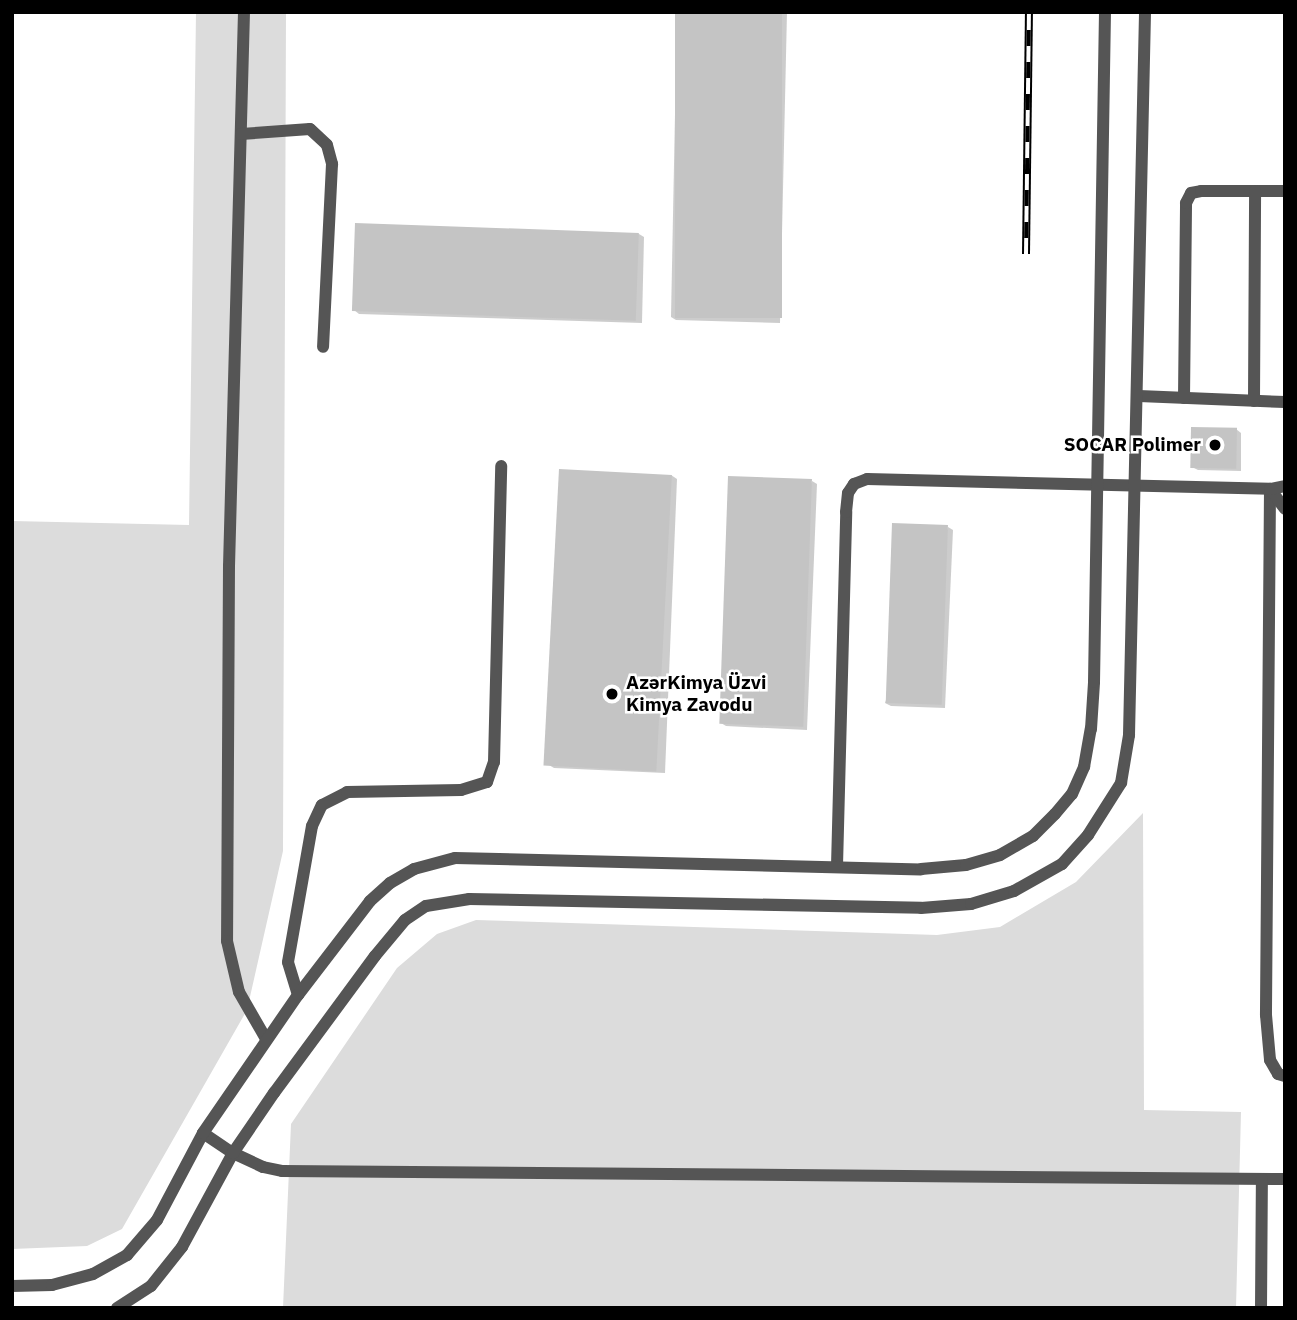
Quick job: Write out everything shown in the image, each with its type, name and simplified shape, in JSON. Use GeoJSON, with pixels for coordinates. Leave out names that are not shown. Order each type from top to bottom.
{"type":"FeatureCollection","features":[{"type":"Feature","properties":{"kind":"lane"},"geometry":{"type":"LineString","coordinates":[[244,12],[229,566],[227,941],[239,992],[266,1039]]}},
{"type":"Feature","properties":{"kind":"lane"},"geometry":{"type":"LineString","coordinates":[[12,1286],[52,1285],[93,1274],[127,1255],[157,1220],[203,1133],[298,995],[370,901],[390,883],[414,869],[455,858],[921,869],[965,866],[1000,855],[1033,836],[1072,794],[1084,767],[1091,729],[1098,483],[1105,12]]}},
{"type":"Feature","properties":{"kind":"lane"},"geometry":{"type":"LineString","coordinates":[[117,1308],[151,1286],[183,1247],[233,1153],[375,956],[405,920],[426,906],[469,899],[921,908],[971,904],[1014,891],[1062,864],[1105,811],[1121,783],[1129,735],[1132,685],[1145,12]]}},
{"type":"Feature","properties":{"kind":"lane"},"geometry":{"type":"LineString","coordinates":[[241,134],[310,130],[327,145],[332,164],[323,347]]}},
{"type":"Feature","properties":{"kind":"lane"},"geometry":{"type":"LineString","coordinates":[[1184,398],[1186,203],[1191,193],[1200,191],[1285,191]]}},
{"type":"Feature","properties":{"kind":"lane"},"geometry":{"type":"LineString","coordinates":[[1254,401],[1255,191]]}},
{"type":"Feature","properties":{"kind":"lane"},"geometry":{"type":"LineString","coordinates":[[1139,396],[1285,402]]}},
{"type":"Feature","properties":{"kind":"lane"},"geometry":{"type":"LineString","coordinates":[[298,995],[288,962],[312,826],[322,805],[347,792],[461,790],[487,782],[494,762],[501,466]]}},
{"type":"Feature","properties":{"kind":"lane"},"geometry":{"type":"LineString","coordinates":[[837,866],[846,512],[848,494],[854,484],[867,479],[1270,489],[1285,486]]}},
{"type":"Feature","properties":{"kind":"lane"},"geometry":{"type":"LineString","coordinates":[[1270,489],[1285,509]]}},
{"type":"Feature","properties":{"kind":"lane"},"geometry":{"type":"LineString","coordinates":[[1270,489],[1266,1015],[1270,1060],[1278,1074],[1285,1076]]}},
{"type":"Feature","properties":{"kind":"lane"},"geometry":{"type":"LineString","coordinates":[[203,1133],[233,1153],[264,1167],[282,1171],[1285,1179]]}},
{"type":"Feature","properties":{"kind":"lane"},"geometry":{"type":"LineString","coordinates":[[1261,1308],[1262,1179]]}},
{"type":"Feature","properties":{"kind":"shaded area"},"geometry":{"type":"Polygon","coordinates":[[[196,12],[286,12],[283,851],[247,1010],[122,1229],[87,1246],[12,1249],[12,521],[189,525],[196,12]]]}},
{"type":"Feature","properties":{"kind":"shaded area"},"geometry":{"type":"Polygon","coordinates":[[[1143,813],[1144,1110],[1241,1112],[1236,1308],[283,1308],[291,1124],[397,968],[437,934],[476,920],[937,935],[1000,927],[1076,882],[1143,813]]]}},
{"type":"Feature","properties":{"kind":"building"},"geometry":{"type":"Polygon","coordinates":[[[675,12],[782,12],[782,318],[675,318],[675,12]]]}},
{"type":"Feature","properties":{"kind":"building"},"geometry":{"type":"Polygon","coordinates":[[[355,223],[639,233],[636,321],[352,311],[355,223]]]}},
{"type":"Feature","properties":{"kind":"building"},"geometry":{"type":"Polygon","coordinates":[[[1191,427],[1237,428],[1236,469],[1190,468],[1191,427]]]}},
{"type":"Feature","properties":{"kind":"building"},"geometry":{"type":"Polygon","coordinates":[[[559,469],[672,475],[656,772],[543,766],[559,469]]]}},
{"type":"Feature","properties":{"kind":"building"},"geometry":{"type":"Polygon","coordinates":[[[728,476],[812,479],[803,727],[719,724],[728,476]]]}},
{"type":"Feature","properties":{"kind":"building"},"geometry":{"type":"Polygon","coordinates":[[[892,523],[948,525],[942,705],[886,703],[892,523]]]}},
{"type":"Feature","properties":{"kind":"railway"},"geometry":{"type":"LineString","coordinates":[[1026,254],[1029,12]]}},
{"type":"Feature","properties":{"kind":"place","name":"SOCAR Polimer"},"geometry":{"type":"Point","coordinates":[1215,445]}},
{"type":"Feature","properties":{"kind":"place","name":"AzərKimya Üzvi Kimya Zavodu"},"geometry":{"type":"Point","coordinates":[612,694]}}]}
